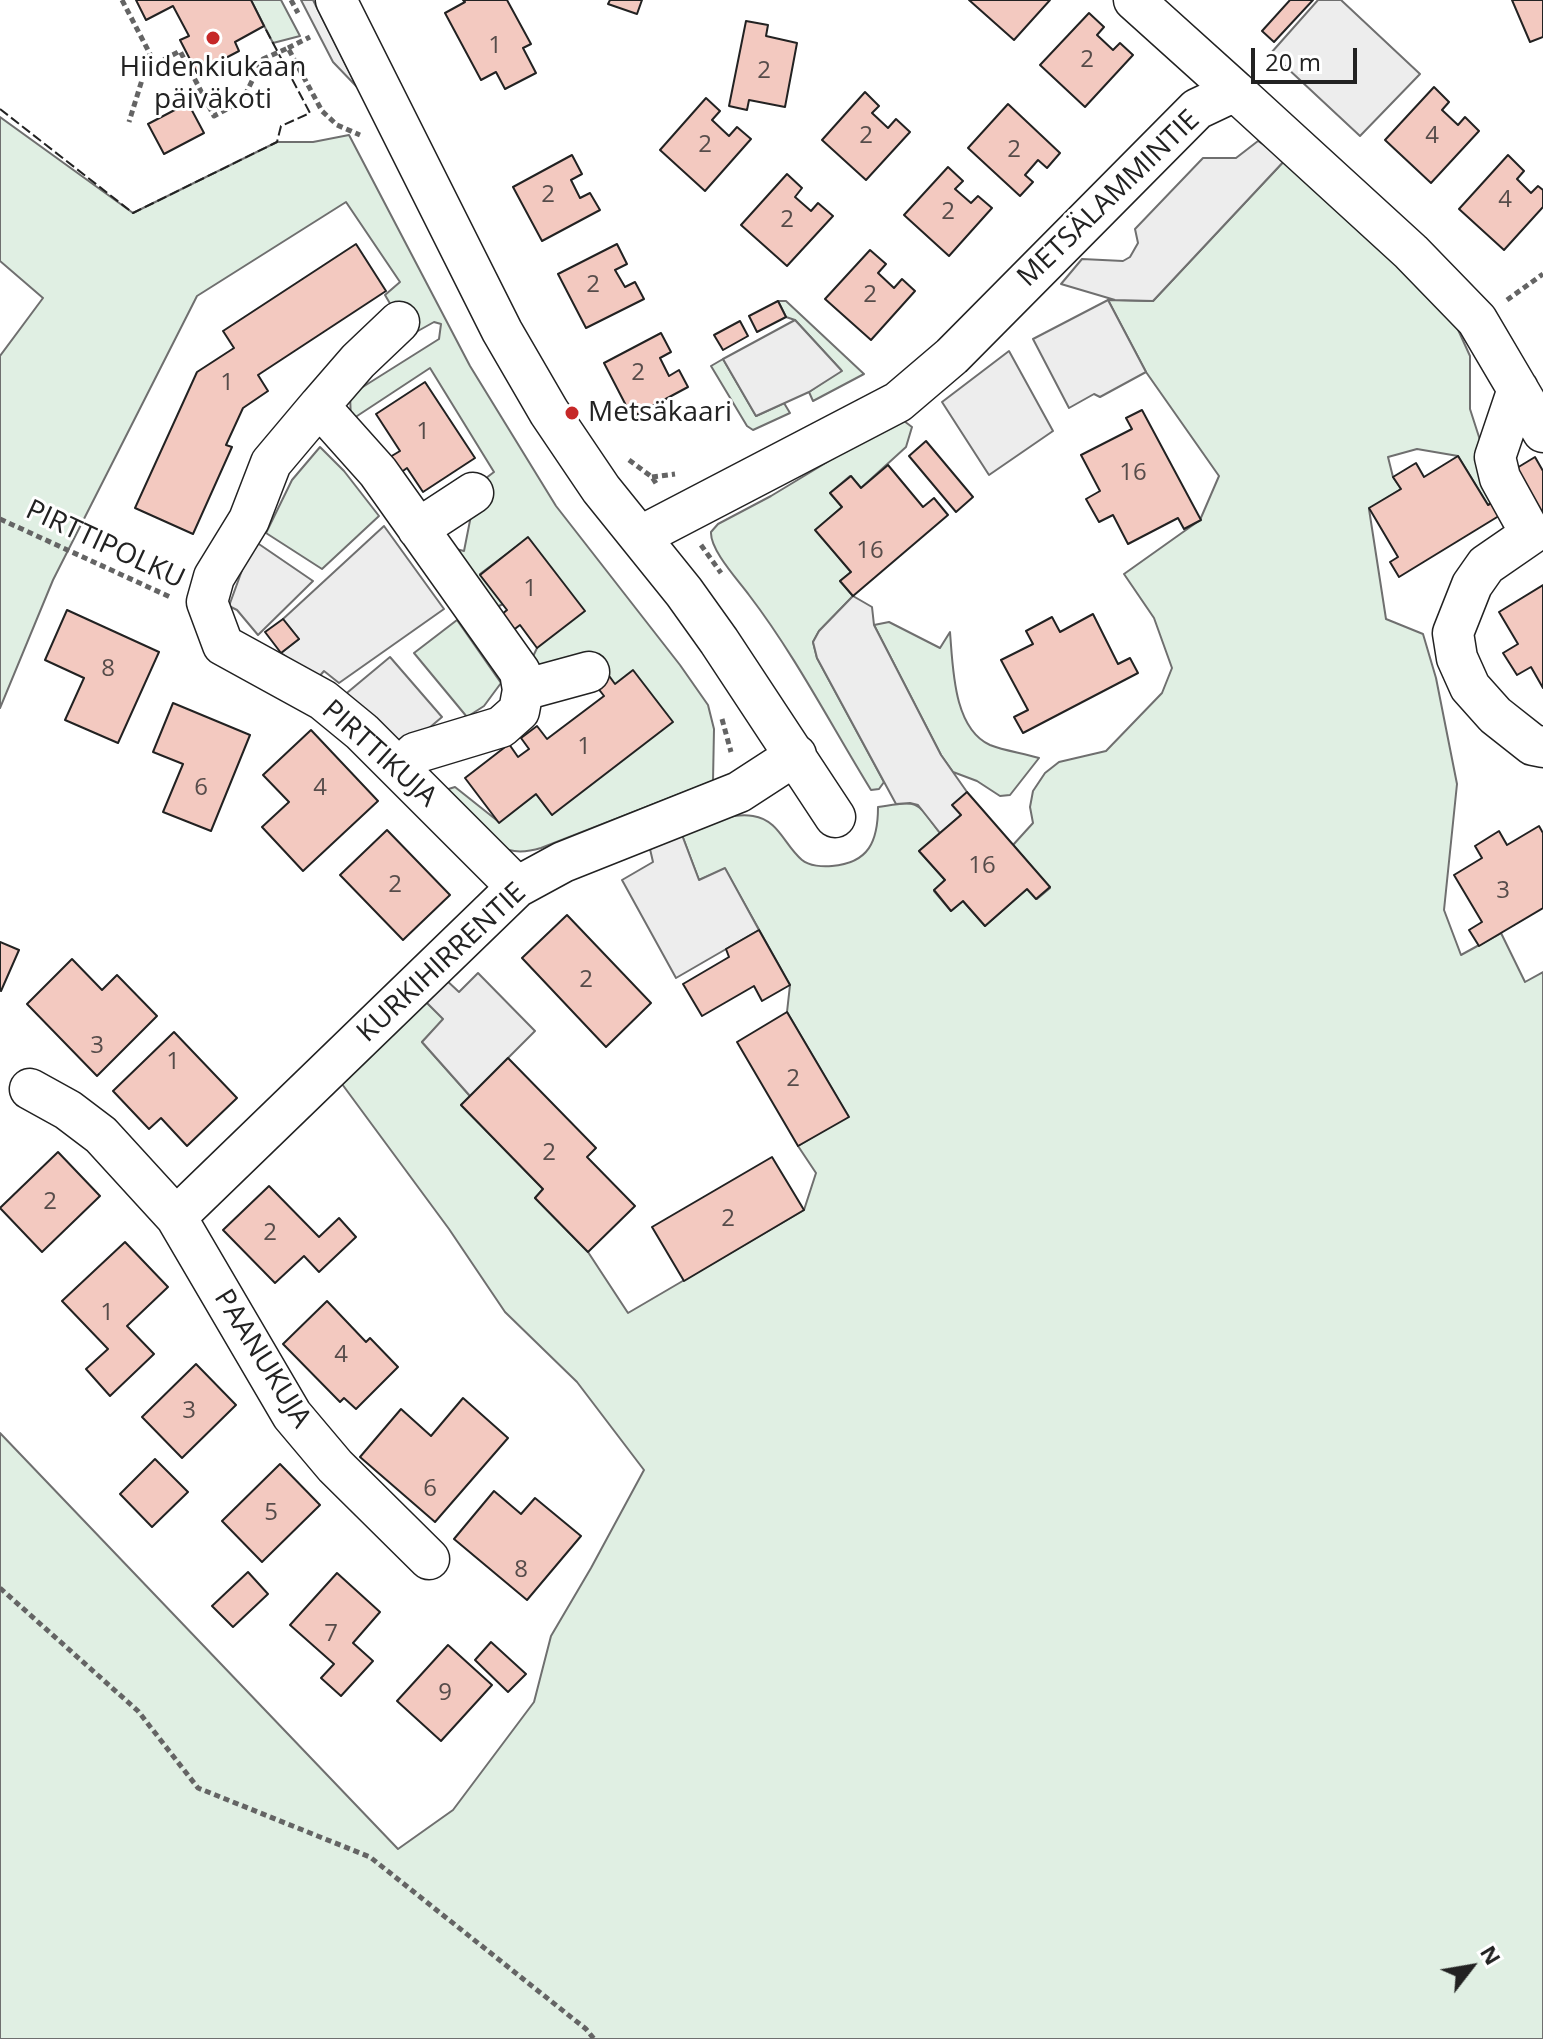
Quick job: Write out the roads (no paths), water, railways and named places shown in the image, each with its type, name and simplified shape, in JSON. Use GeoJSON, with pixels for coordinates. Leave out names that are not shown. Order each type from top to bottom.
{"type":"FeatureCollection","features":[{"type":"Feature","properties":{"kind":"street"},"geometry":{"type":"LineString","coordinates":[[336,0],[502,331],[566,438],[601,489],[701,616],[835,817]]}},
{"type":"Feature","properties":{"kind":"street"},"geometry":{"type":"LineString","coordinates":[[1134,0],[1447,288],[1477,320],[1543,432]]}},
{"type":"Feature","properties":{"kind":"street","name":"METSÄLAMMINTIE"},"geometry":{"type":"LineString","coordinates":[[641,536],[898,402],[952,356],[1197,109],[1235,91]]}},
{"type":"Feature","properties":{"kind":"street"},"geometry":{"type":"LineString","coordinates":[[399,322],[358,361],[319,406],[378,472],[520,672],[523,690],[519,711],[501,727],[415,753],[400,769]]}},
{"type":"Feature","properties":{"kind":"street"},"geometry":{"type":"LineString","coordinates":[[1518,389],[1495,457],[1500,478],[1537,543],[1486,565],[1472,585],[1453,633],[1457,658],[1470,687],[1495,715],[1533,745],[1543,747]]}},
{"type":"Feature","properties":{"kind":"street","name":"PIRTTIKUJA"},"geometry":{"type":"LineString","coordinates":[[319,406],[271,463],[249,520],[214,577],[207,602],[223,645],[323,700],[362,732],[517,887]]}},
{"type":"Feature","properties":{"kind":"street"},"geometry":{"type":"LineString","coordinates":[[418,529],[473,493]]}},
{"type":"Feature","properties":{"kind":"street"},"geometry":{"type":"LineString","coordinates":[[523,690],[589,672]]}},
{"type":"Feature","properties":{"kind":"street","name":"KURKIHIRRENTIE"},"geometry":{"type":"LineString","coordinates":[[176,1217],[517,887],[563,862],[739,792],[796,755]]}},
{"type":"Feature","properties":{"kind":"street","name":"PAANUKUJA"},"geometry":{"type":"LineString","coordinates":[[30,1089],[68,1110],[101,1135],[176,1217],[292,1415],[335,1466],[429,1559]]}},
{"type":"Feature","properties":{"kind":"place","name":"Hiidenkiukaan päiväkoti"},"geometry":{"type":"Point","coordinates":[213,38]}},
{"type":"Feature","properties":{"kind":"place","name":"Metsäkaari"},"geometry":{"type":"Point","coordinates":[572,413]}}]}
